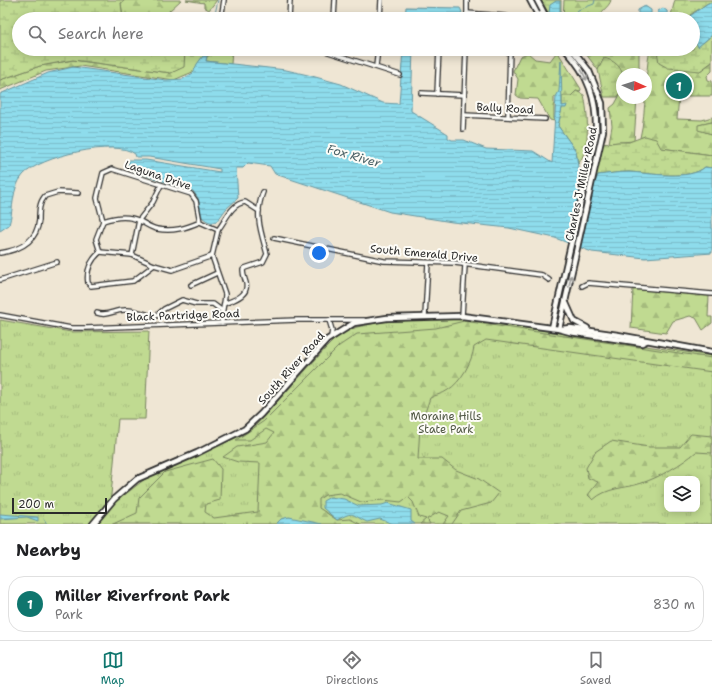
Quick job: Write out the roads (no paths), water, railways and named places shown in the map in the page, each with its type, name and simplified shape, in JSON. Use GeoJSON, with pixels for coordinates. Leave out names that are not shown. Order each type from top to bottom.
{"type":"FeatureCollection","features":[{"type":"Feature","properties":{"kind":"street"},"geometry":{"type":"LineString","coordinates":[[222,12],[224,0]]}},
{"type":"Feature","properties":{"kind":"street"},"geometry":{"type":"LineString","coordinates":[[289,12],[290,0]]}},
{"type":"Feature","properties":{"kind":"street"},"geometry":{"type":"LineString","coordinates":[[334,12],[335,0]]}},
{"type":"Feature","properties":{"kind":"street"},"geometry":{"type":"LineString","coordinates":[[380,0],[380,12]]}},
{"type":"Feature","properties":{"kind":"street"},"geometry":{"type":"LineString","coordinates":[[467,12],[468,0]]}},
{"type":"Feature","properties":{"kind":"street"},"geometry":{"type":"LineString","coordinates":[[530,0],[538,12]]}},
{"type":"Feature","properties":{"kind":"street"},"geometry":{"type":"LineString","coordinates":[[537,0],[539,12]]}},
{"type":"Feature","properties":{"kind":"street"},"geometry":{"type":"LineString","coordinates":[[347,56],[400,75]]}},
{"type":"Feature","properties":{"kind":"street"},"geometry":{"type":"LineString","coordinates":[[376,66],[377,56]]}},
{"type":"Feature","properties":{"kind":"street"},"geometry":{"type":"LineString","coordinates":[[437,94],[439,56]]}},
{"type":"Feature","properties":{"kind":"street"},"geometry":{"type":"LineString","coordinates":[[463,129],[466,56]]}},
{"type":"Feature","properties":{"kind":"street"},"geometry":{"type":"LineString","coordinates":[[508,117],[510,56]]}},
{"type":"Feature","properties":{"kind":"street","name":"Charles J Miller Road"},"geometry":{"type":"LineString","coordinates":[[552,328],[596,134],[595,105],[582,70],[571,56]]}},
{"type":"Feature","properties":{"kind":"street","name":"Charles J Miller Road"},"geometry":{"type":"LineString","coordinates":[[559,329],[603,130],[602,103],[589,71],[577,56]]}},
{"type":"Feature","properties":{"kind":"street"},"geometry":{"type":"LineString","coordinates":[[421,93],[464,95]]}},
{"type":"Feature","properties":{"kind":"street","name":"Bally Road"},"geometry":{"type":"LineString","coordinates":[[464,115],[545,119]]}},
{"type":"Feature","properties":{"kind":"street","name":"Laguna Drive"},"geometry":{"type":"LineString","coordinates":[[104,222],[98,205],[100,188],[103,173],[112,169],[184,192],[194,197],[200,222]]}},
{"type":"Feature","properties":{"kind":"street"},"geometry":{"type":"LineString","coordinates":[[132,255],[139,220],[153,202],[160,185]]}},
{"type":"Feature","properties":{"kind":"street"},"geometry":{"type":"LineString","coordinates":[[0,253],[14,250],[28,243],[37,233],[40,206],[45,196],[58,192],[78,193]]}},
{"type":"Feature","properties":{"kind":"street"},"geometry":{"type":"LineString","coordinates":[[224,304],[243,295],[246,291],[243,274],[245,268],[263,262],[267,254],[259,230],[259,211],[262,192]]}},
{"type":"Feature","properties":{"kind":"street"},"geometry":{"type":"LineString","coordinates":[[222,323],[221,310],[224,304],[225,294],[212,256],[218,230],[234,206],[239,203],[245,202],[259,211]]}},
{"type":"Feature","properties":{"kind":"street"},"geometry":{"type":"LineString","coordinates":[[100,252],[96,239],[104,222],[116,218],[128,217],[139,220],[151,227],[168,230],[185,228],[200,222],[218,230]]}},
{"type":"Feature","properties":{"kind":"street","name":"South Emerald Drive"},"geometry":{"type":"LineString","coordinates":[[274,238],[384,261],[465,265],[542,275],[549,280]]}},
{"type":"Feature","properties":{"kind":"street"},"geometry":{"type":"LineString","coordinates":[[100,252],[132,255],[154,266],[172,270],[212,256]]}},
{"type":"Feature","properties":{"kind":"street"},"geometry":{"type":"LineString","coordinates":[[100,252],[91,263],[87,278],[88,283],[96,287],[133,281],[154,266]]}},
{"type":"Feature","properties":{"kind":"street"},"geometry":{"type":"LineString","coordinates":[[0,280],[56,262]]}},
{"type":"Feature","properties":{"kind":"street"},"geometry":{"type":"LineString","coordinates":[[425,316],[428,263]]}},
{"type":"Feature","properties":{"kind":"street"},"geometry":{"type":"LineString","coordinates":[[462,316],[465,265]]}},
{"type":"Feature","properties":{"kind":"street"},"geometry":{"type":"LineString","coordinates":[[191,285],[217,273]]}},
{"type":"Feature","properties":{"kind":"street"},"geometry":{"type":"LineString","coordinates":[[582,286],[588,283],[712,294]]}},
{"type":"Feature","properties":{"kind":"street"},"geometry":{"type":"LineString","coordinates":[[155,325],[155,317],[164,309],[182,300],[196,304],[213,304],[221,310]]}},
{"type":"Feature","properties":{"kind":"street"},"geometry":{"type":"LineString","coordinates":[[565,301],[568,311],[574,321],[596,332]]}},
{"type":"Feature","properties":{"kind":"street"},"geometry":{"type":"LineString","coordinates":[[96,313],[105,315],[122,310],[130,310],[155,317]]}},
{"type":"Feature","properties":{"kind":"street","name":"Black Partridge Road"},"geometry":{"type":"LineString","coordinates":[[0,315],[71,328],[369,320]]}},
{"type":"Feature","properties":{"kind":"street","name":"South River Road"},"geometry":{"type":"LineString","coordinates":[[93,524],[114,499],[137,479],[197,453],[245,429],[261,414],[331,337],[354,323],[369,320],[425,316],[462,316],[559,329],[642,343],[646,341]]}},
{"type":"Feature","properties":{"kind":"street"},"geometry":{"type":"LineString","coordinates":[[329,320],[332,330],[331,337]]}},
{"type":"Feature","properties":{"kind":"street","name":"South River Road"},"geometry":{"type":"LineString","coordinates":[[559,329],[570,328],[712,352]]}},
{"type":"Feature","properties":{"kind":"water"},"geometry":{"type":"Polygon","coordinates":[[[556,1],[560,1],[560,12],[549,12],[550,5],[556,1]]]}},
{"type":"Feature","properties":{"kind":"water"},"geometry":{"type":"Polygon","coordinates":[[[708,3],[712,3],[712,35],[700,45],[700,12],[696,12],[708,3]]]}},
{"type":"Feature","properties":{"kind":"water"},"geometry":{"type":"Polygon","coordinates":[[[645,6],[651,10],[651,12],[638,12],[638,10],[645,6]]]}},
{"type":"Feature","properties":{"kind":"water"},"geometry":{"type":"Polygon","coordinates":[[[406,7],[460,8],[462,12],[406,12],[406,7]]]}},
{"type":"Feature","properties":{"kind":"water"},"geometry":{"type":"Polygon","coordinates":[[[663,8],[667,12],[658,12],[663,8]]]}},
{"type":"Feature","properties":{"kind":"water","name":"Fox River"},"geometry":{"type":"Polygon","coordinates":[[[203,56],[207,56],[206,61],[286,70],[308,75],[341,84],[383,103],[399,104],[402,56],[413,56],[411,111],[448,134],[448,138],[452,140],[464,140],[486,149],[533,151],[552,163],[556,97],[559,91],[561,60],[562,106],[567,105],[566,108],[562,108],[558,126],[576,151],[580,183],[593,187],[598,175],[613,173],[629,172],[658,175],[680,175],[690,174],[705,167],[712,168],[712,253],[645,258],[592,252],[555,238],[509,228],[452,222],[390,212],[275,174],[270,166],[248,163],[243,168],[236,168],[238,198],[226,209],[219,219],[210,222],[202,217],[198,198],[193,191],[133,171],[128,167],[129,160],[146,160],[220,172],[220,169],[149,157],[136,157],[135,154],[125,150],[112,148],[95,149],[60,156],[32,168],[19,180],[16,186],[9,225],[0,231],[0,94],[48,73],[73,67],[166,80],[183,79],[193,73],[203,56]]]}},
{"type":"Feature","properties":{"kind":"water"},"geometry":{"type":"Polygon","coordinates":[[[330,497],[344,499],[359,506],[382,505],[388,503],[411,510],[411,521],[415,524],[393,524],[380,519],[367,522],[350,514],[337,520],[323,508],[323,501],[330,497]]]}},
{"type":"Feature","properties":{"kind":"water"},"geometry":{"type":"Polygon","coordinates":[[[0,514],[38,517],[38,521],[27,517],[0,519],[0,514]]]}},
{"type":"Feature","properties":{"kind":"water"},"geometry":{"type":"Polygon","coordinates":[[[289,517],[322,524],[276,524],[281,519],[289,517]]]}},
{"type":"Feature","properties":{"kind":"waterway"},"geometry":{"type":"LineString","coordinates":[[215,12],[218,0]]}},
{"type":"Feature","properties":{"kind":"waterway"},"geometry":{"type":"LineString","coordinates":[[576,12],[594,4],[595,0]]}},
{"type":"Feature","properties":{"kind":"waterway"},"geometry":{"type":"LineString","coordinates":[[44,519],[47,524]]}},
{"type":"Feature","properties":{"kind":"place","name":"Miller Riverfront Park"},"geometry":{"type":"Point","coordinates":[679,86]}},
{"type":"Feature","properties":{"kind":"park label","name":"Moraine Hills State Park"},"geometry":{"type":"Point","coordinates":[446,422]}}]}
